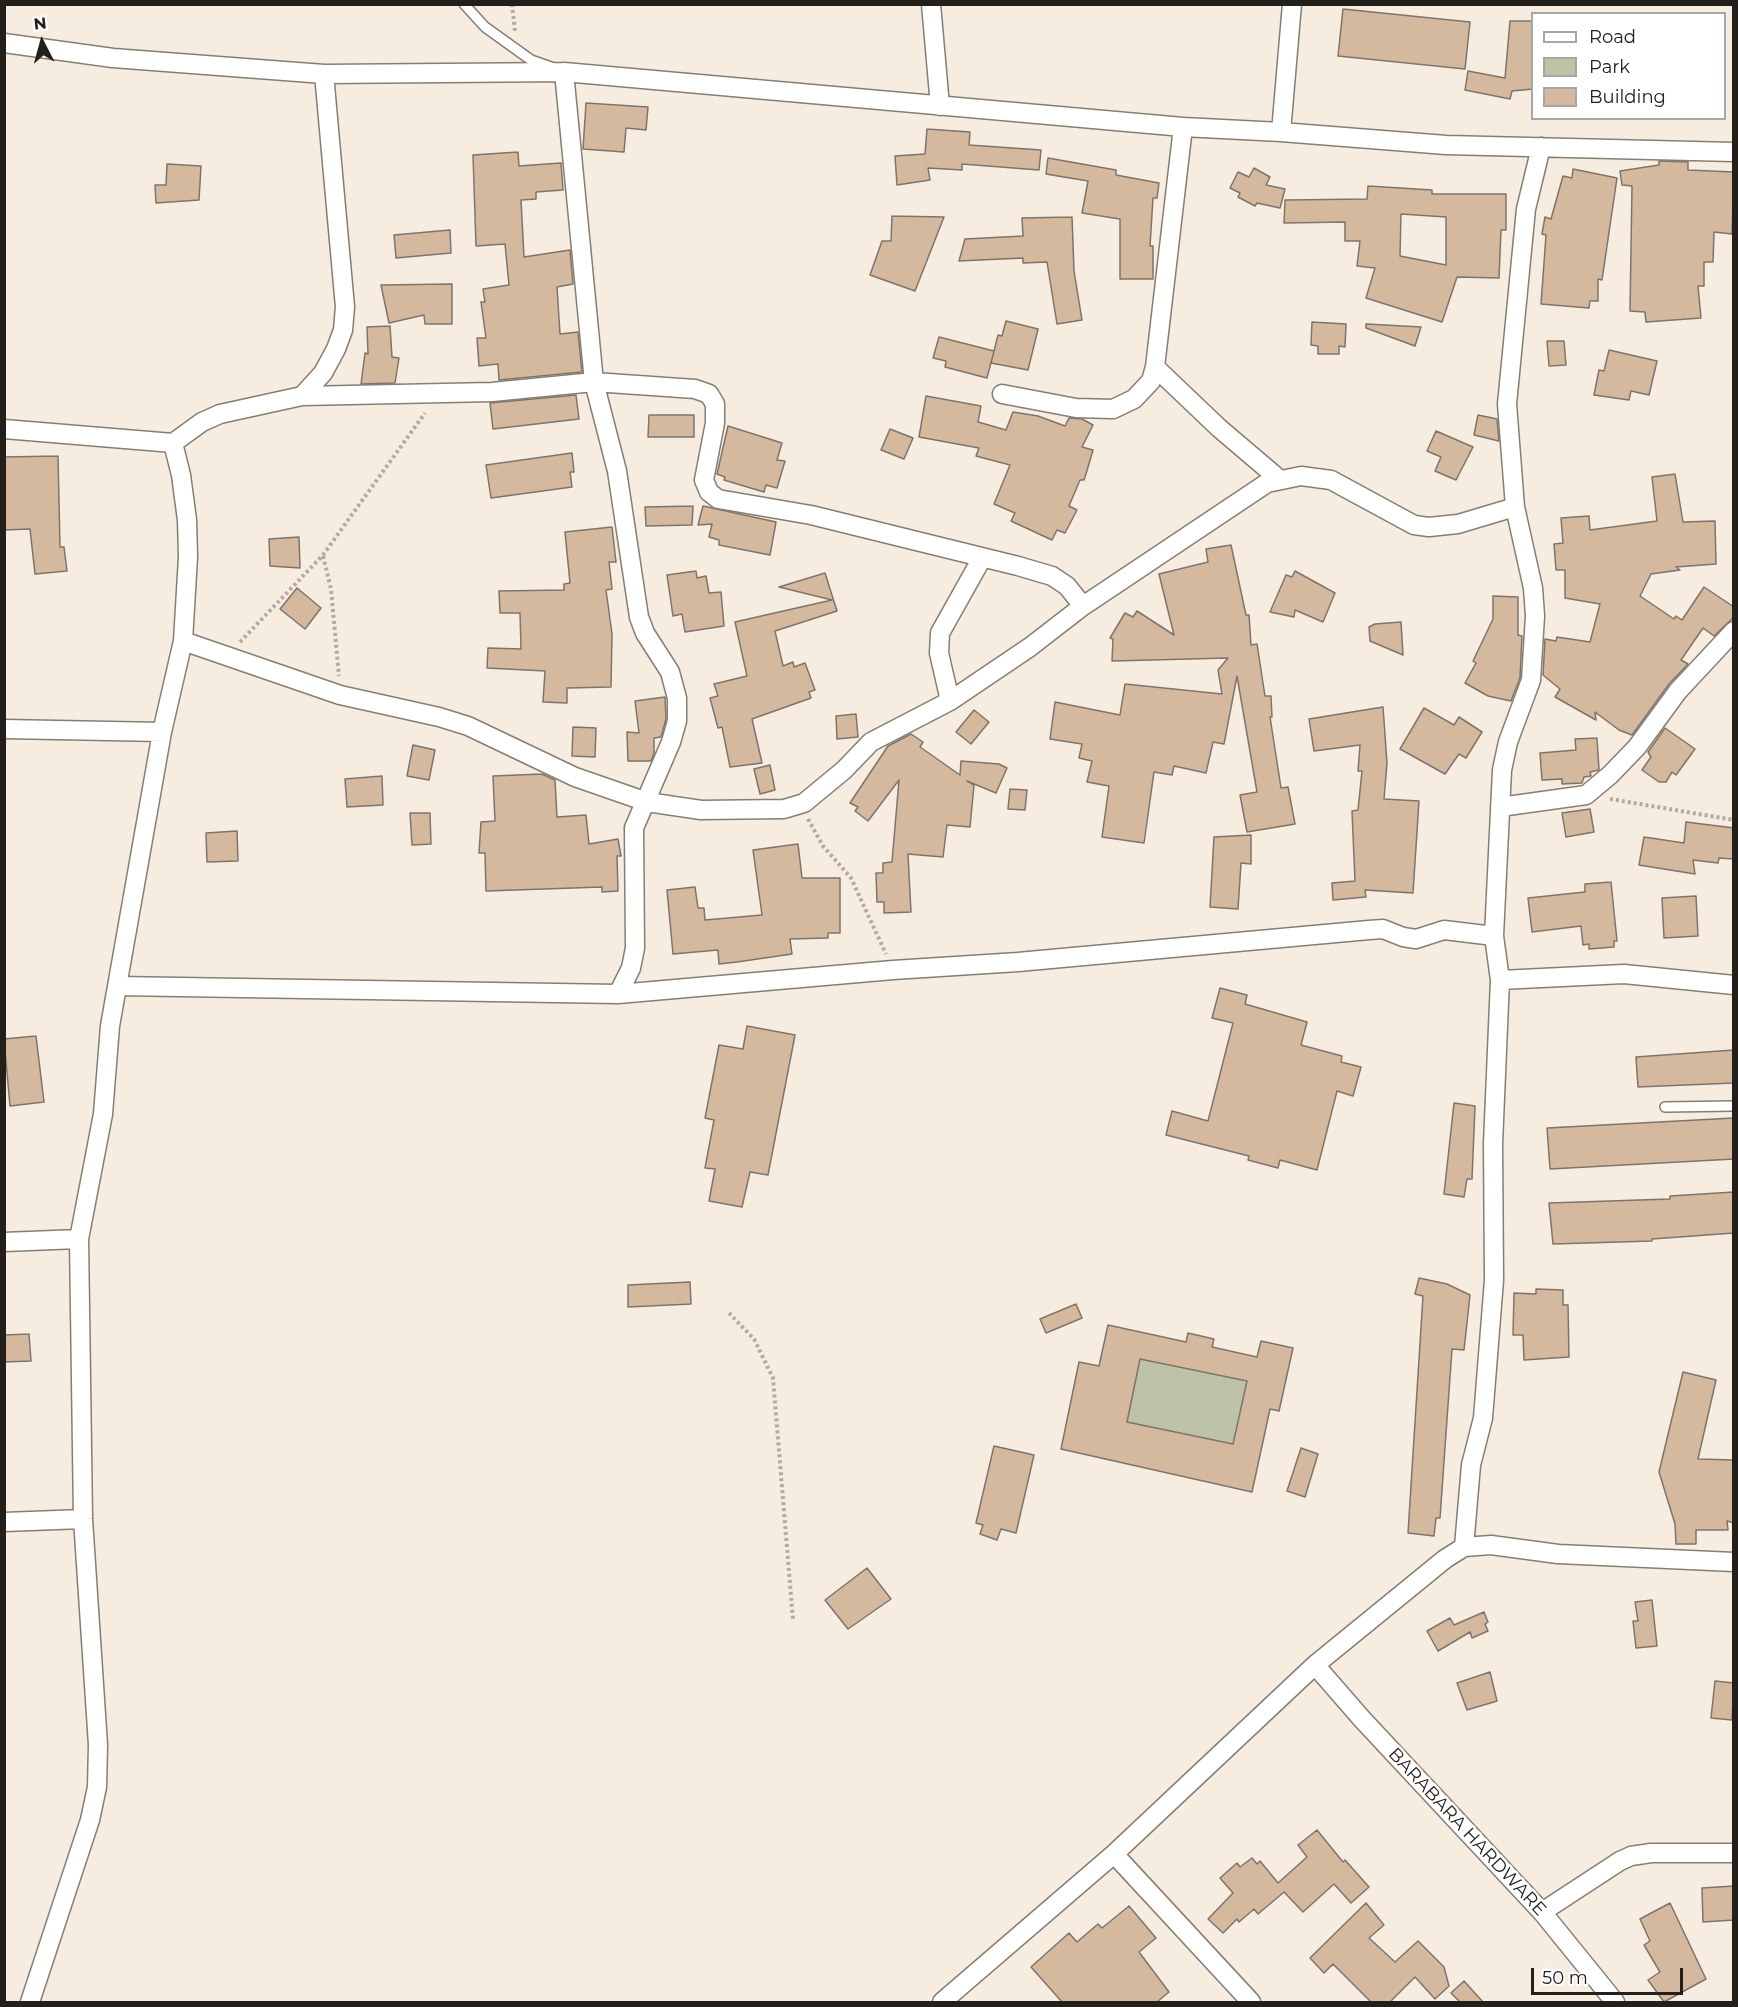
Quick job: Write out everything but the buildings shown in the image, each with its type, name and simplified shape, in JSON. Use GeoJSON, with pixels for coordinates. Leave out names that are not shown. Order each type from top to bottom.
{"type":"FeatureCollection","features":[{"type":"Feature","properties":{"kind":"street"},"geometry":{"type":"LineString","coordinates":[[931,4],[940,106]]}},
{"type":"Feature","properties":{"kind":"street"},"geometry":{"type":"LineString","coordinates":[[1281,132],[1292,4]]}},
{"type":"Feature","properties":{"kind":"street"},"geometry":{"type":"LineString","coordinates":[[4,43],[113,58],[324,74],[564,72],[1183,127],[1446,145],[1734,152]]}},
{"type":"Feature","properties":{"kind":"street"},"geometry":{"type":"LineString","coordinates":[[564,72],[594,382],[617,471],[639,618],[645,633],[670,672],[676,698],[677,720],[671,742],[647,802],[638,816],[632,838],[635,948],[632,968],[618,994]]}},
{"type":"Feature","properties":{"kind":"street"},"geometry":{"type":"LineString","coordinates":[[302,396],[323,373],[336,349],[343,330],[345,307],[324,74]]}},
{"type":"Feature","properties":{"kind":"street"},"geometry":{"type":"LineString","coordinates":[[1002,394],[1076,408],[1113,409],[1134,399],[1151,381],[1155,367],[1183,127]]}},
{"type":"Feature","properties":{"kind":"street"},"geometry":{"type":"LineString","coordinates":[[1464,1548],[1471,1465],[1483,1418],[1494,1280],[1492,1144],[1500,980],[1494,936],[1502,770],[1508,742],[1530,680],[1535,616],[1533,588],[1515,507],[1507,404],[1526,209],[1541,147]]}},
{"type":"Feature","properties":{"kind":"street"},"geometry":{"type":"LineString","coordinates":[[1155,367],[1219,428],[1279,479]]}},
{"type":"Feature","properties":{"kind":"street"},"geometry":{"type":"LineString","coordinates":[[4,429],[173,443],[202,422],[220,414],[302,396],[437,395],[594,382],[695,388],[709,394],[715,404],[715,423],[704,480],[709,492],[718,499],[811,515],[1018,566],[1052,576],[1067,586],[1083,606]]}},
{"type":"Feature","properties":{"kind":"street"},"geometry":{"type":"LineString","coordinates":[[30,2002],[90,1820],[97,1787],[98,1745],[83,1519],[79,1239],[103,1114],[110,1026],[162,732],[183,641],[188,557],[187,520],[181,475],[173,443]]}},
{"type":"Feature","properties":{"kind":"street"},"geometry":{"type":"LineString","coordinates":[[183,641],[340,695],[439,717],[468,726],[556,768],[647,802],[701,810],[755,812],[784,810],[804,803],[844,770],[870,742],[950,701],[1030,647],[1083,606],[1252,491],[1279,479],[1313,475],[1331,480],[1414,525],[1429,527],[1458,524],[1515,507]]}},
{"type":"Feature","properties":{"kind":"street"},"geometry":{"type":"LineString","coordinates":[[950,701],[939,653],[940,633],[982,558]]}},
{"type":"Feature","properties":{"kind":"street"},"geometry":{"type":"LineString","coordinates":[[1500,807],[1586,795],[1637,747],[1678,691],[1734,631]]}},
{"type":"Feature","properties":{"kind":"street"},"geometry":{"type":"LineString","coordinates":[[4,729],[162,732]]}},
{"type":"Feature","properties":{"kind":"street"},"geometry":{"type":"LineString","coordinates":[[117,986],[618,994],[893,970],[1018,962],[1376,929],[1416,939],[1444,930],[1494,936]]}},
{"type":"Feature","properties":{"kind":"street"},"geometry":{"type":"LineString","coordinates":[[1500,980],[1624,974],[1734,985]]}},
{"type":"Feature","properties":{"kind":"street"},"geometry":{"type":"LineString","coordinates":[[4,1242],[79,1239]]}},
{"type":"Feature","properties":{"kind":"street"},"geometry":{"type":"LineString","coordinates":[[4,1522],[83,1519]]}},
{"type":"Feature","properties":{"kind":"street"},"geometry":{"type":"LineString","coordinates":[[942,2002],[1114,1854],[1315,1665],[1445,1559],[1464,1548],[1491,1545],[1568,1555],[1734,1562]]}},
{"type":"Feature","properties":{"kind":"street","name":"BARABARA HARDWARE"},"geometry":{"type":"LineString","coordinates":[[1315,1665],[1362,1719],[1542,1912],[1615,2002]]}},
{"type":"Feature","properties":{"kind":"street"},"geometry":{"type":"LineString","coordinates":[[1542,1912],[1631,1856],[1651,1853],[1734,1854]]}},
{"type":"Feature","properties":{"kind":"street"},"geometry":{"type":"LineString","coordinates":[[1114,1854],[1251,2002]]}},
{"type":"Feature","properties":{"kind":"lane"},"geometry":{"type":"LineString","coordinates":[[464,4],[485,27],[531,60],[564,72]]}},
{"type":"Feature","properties":{"kind":"lane"},"geometry":{"type":"LineString","coordinates":[[1665,1107],[1734,1106]]}},
{"type":"Feature","properties":{"kind":"path"},"geometry":{"type":"LineString","coordinates":[[512,4],[518,50]]}},
{"type":"Feature","properties":{"kind":"path"},"geometry":{"type":"LineString","coordinates":[[227,655],[323,555],[437,395]]}},
{"type":"Feature","properties":{"kind":"path"},"geometry":{"type":"LineString","coordinates":[[323,555],[331,589],[340,695]]}},
{"type":"Feature","properties":{"kind":"path"},"geometry":{"type":"LineString","coordinates":[[1586,795],[1734,820]]}},
{"type":"Feature","properties":{"kind":"path"},"geometry":{"type":"LineString","coordinates":[[804,803],[811,827],[817,837],[851,878],[893,970]]}},
{"type":"Feature","properties":{"kind":"path"},"geometry":{"type":"LineString","coordinates":[[729,1313],[754,1339],[773,1378],[793,1620]]}},
{"type":"Feature","properties":{"kind":"green space"},"geometry":{"type":"Polygon","coordinates":[[[1140,1359],[1247,1381],[1233,1444],[1127,1422],[1140,1359]]]}}]}
